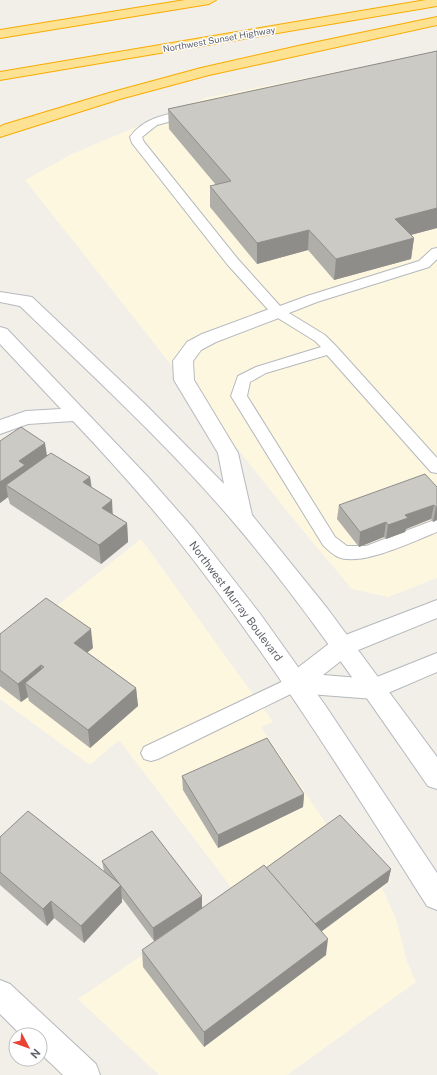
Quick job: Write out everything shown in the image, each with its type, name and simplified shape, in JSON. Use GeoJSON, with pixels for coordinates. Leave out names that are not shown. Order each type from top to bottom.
{"type":"FeatureCollection","features":[{"type":"Feature","properties":{"kind":"highway"},"geometry":{"type":"LineString","coordinates":[[0,34],[209,0]]}},
{"type":"Feature","properties":{"kind":"highway","name":"Northwest Sunset Highway"},"geometry":{"type":"LineString","coordinates":[[0,76],[437,2]]}},
{"type":"Feature","properties":{"kind":"highway"},"geometry":{"type":"LineString","coordinates":[[0,132],[13,126],[47,118],[136,89],[205,70],[437,21]]}},
{"type":"Feature","properties":{"kind":"highway"},"geometry":{"type":"LineString","coordinates":[[0,142],[47,118]]}},
{"type":"Feature","properties":{"kind":"main road"},"geometry":{"type":"LineString","coordinates":[[0,297],[26,301],[157,428],[242,519],[315,608],[437,778]]}},
{"type":"Feature","properties":{"kind":"main road"},"geometry":{"type":"LineString","coordinates":[[242,519],[228,453],[184,380],[183,361],[194,346],[208,338],[278,312]]}},
{"type":"Feature","properties":{"kind":"main road","name":"Northwest Murray Boulevard"},"geometry":{"type":"LineString","coordinates":[[0,333],[77,414],[184,532],[267,640],[437,897]]}},
{"type":"Feature","properties":{"kind":"main road"},"geometry":{"type":"LineString","coordinates":[[0,427],[26,418],[77,414]]}},
{"type":"Feature","properties":{"kind":"main road"},"geometry":{"type":"LineString","coordinates":[[296,683],[342,646],[437,609]]}},
{"type":"Feature","properties":{"kind":"main road"},"geometry":{"type":"LineString","coordinates":[[296,683],[374,689],[437,662]]}},
{"type":"Feature","properties":{"kind":"main road"},"geometry":{"type":"LineString","coordinates":[[0,994],[85,1075]]}},
{"type":"Feature","properties":{"kind":"lane"},"geometry":{"type":"LineString","coordinates":[[206,110],[160,119],[151,123],[141,130],[136,137],[138,143],[232,262],[278,312],[320,338],[331,349],[437,468]]}},
{"type":"Feature","properties":{"kind":"lane"},"geometry":{"type":"LineString","coordinates":[[278,312],[312,299],[424,264],[437,252]]}},
{"type":"Feature","properties":{"kind":"lane"},"geometry":{"type":"LineString","coordinates":[[331,349],[261,370],[243,379],[239,396],[329,541],[343,552],[367,552],[437,525]]}},
{"type":"Feature","properties":{"kind":"lane"},"geometry":{"type":"LineString","coordinates":[[151,752],[296,683]]}},
{"type":"Feature","properties":{"kind":"shaded area"},"geometry":{"type":"Polygon","coordinates":[[[437,52],[437,578],[388,597],[352,589],[290,515],[25,180],[72,154],[205,98],[437,52]]]}},
{"type":"Feature","properties":{"kind":"shaded area"},"geometry":{"type":"Polygon","coordinates":[[[141,539],[273,722],[261,727],[329,828],[352,839],[391,881],[382,888],[396,919],[406,959],[416,982],[287,1075],[159,1075],[78,999],[235,892],[119,740],[90,765],[0,699],[0,651],[141,539]]]}},
{"type":"Feature","properties":{"kind":"building"},"geometry":{"type":"Polygon","coordinates":[[[437,51],[437,208],[395,219],[414,238],[336,259],[309,230],[257,243],[210,186],[231,181],[168,109],[437,51]]]}},
{"type":"Feature","properties":{"kind":"building"},"geometry":{"type":"Polygon","coordinates":[[[21,427],[45,443],[19,461],[25,465],[0,482],[0,441],[21,427]]]}},
{"type":"Feature","properties":{"kind":"building"},"geometry":{"type":"Polygon","coordinates":[[[51,453],[90,477],[83,482],[112,500],[102,508],[127,523],[99,545],[6,485],[51,453]]]}},
{"type":"Feature","properties":{"kind":"building"},"geometry":{"type":"Polygon","coordinates":[[[425,474],[437,487],[437,507],[434,505],[405,515],[408,518],[388,525],[386,522],[360,532],[339,505],[425,474]]]}},
{"type":"Feature","properties":{"kind":"building"},"geometry":{"type":"Polygon","coordinates":[[[46,598],[91,629],[74,643],[136,688],[88,730],[25,683],[44,667],[41,665],[18,684],[0,670],[0,634],[46,598]]]}},
{"type":"Feature","properties":{"kind":"building"},"geometry":{"type":"Polygon","coordinates":[[[267,738],[304,794],[218,835],[182,776],[267,738]]]}},
{"type":"Feature","properties":{"kind":"building"},"geometry":{"type":"Polygon","coordinates":[[[28,811],[121,885],[81,926],[51,901],[43,909],[0,872],[0,837],[28,811]]]}},
{"type":"Feature","properties":{"kind":"building"},"geometry":{"type":"Polygon","coordinates":[[[340,815],[391,869],[315,924],[266,868],[340,815]]]}},
{"type":"Feature","properties":{"kind":"building"},"geometry":{"type":"Polygon","coordinates":[[[152,831],[202,896],[153,928],[102,861],[152,831]]]}},
{"type":"Feature","properties":{"kind":"building"},"geometry":{"type":"Polygon","coordinates":[[[264,865],[328,939],[204,1032],[142,950],[264,865]]]}}]}
